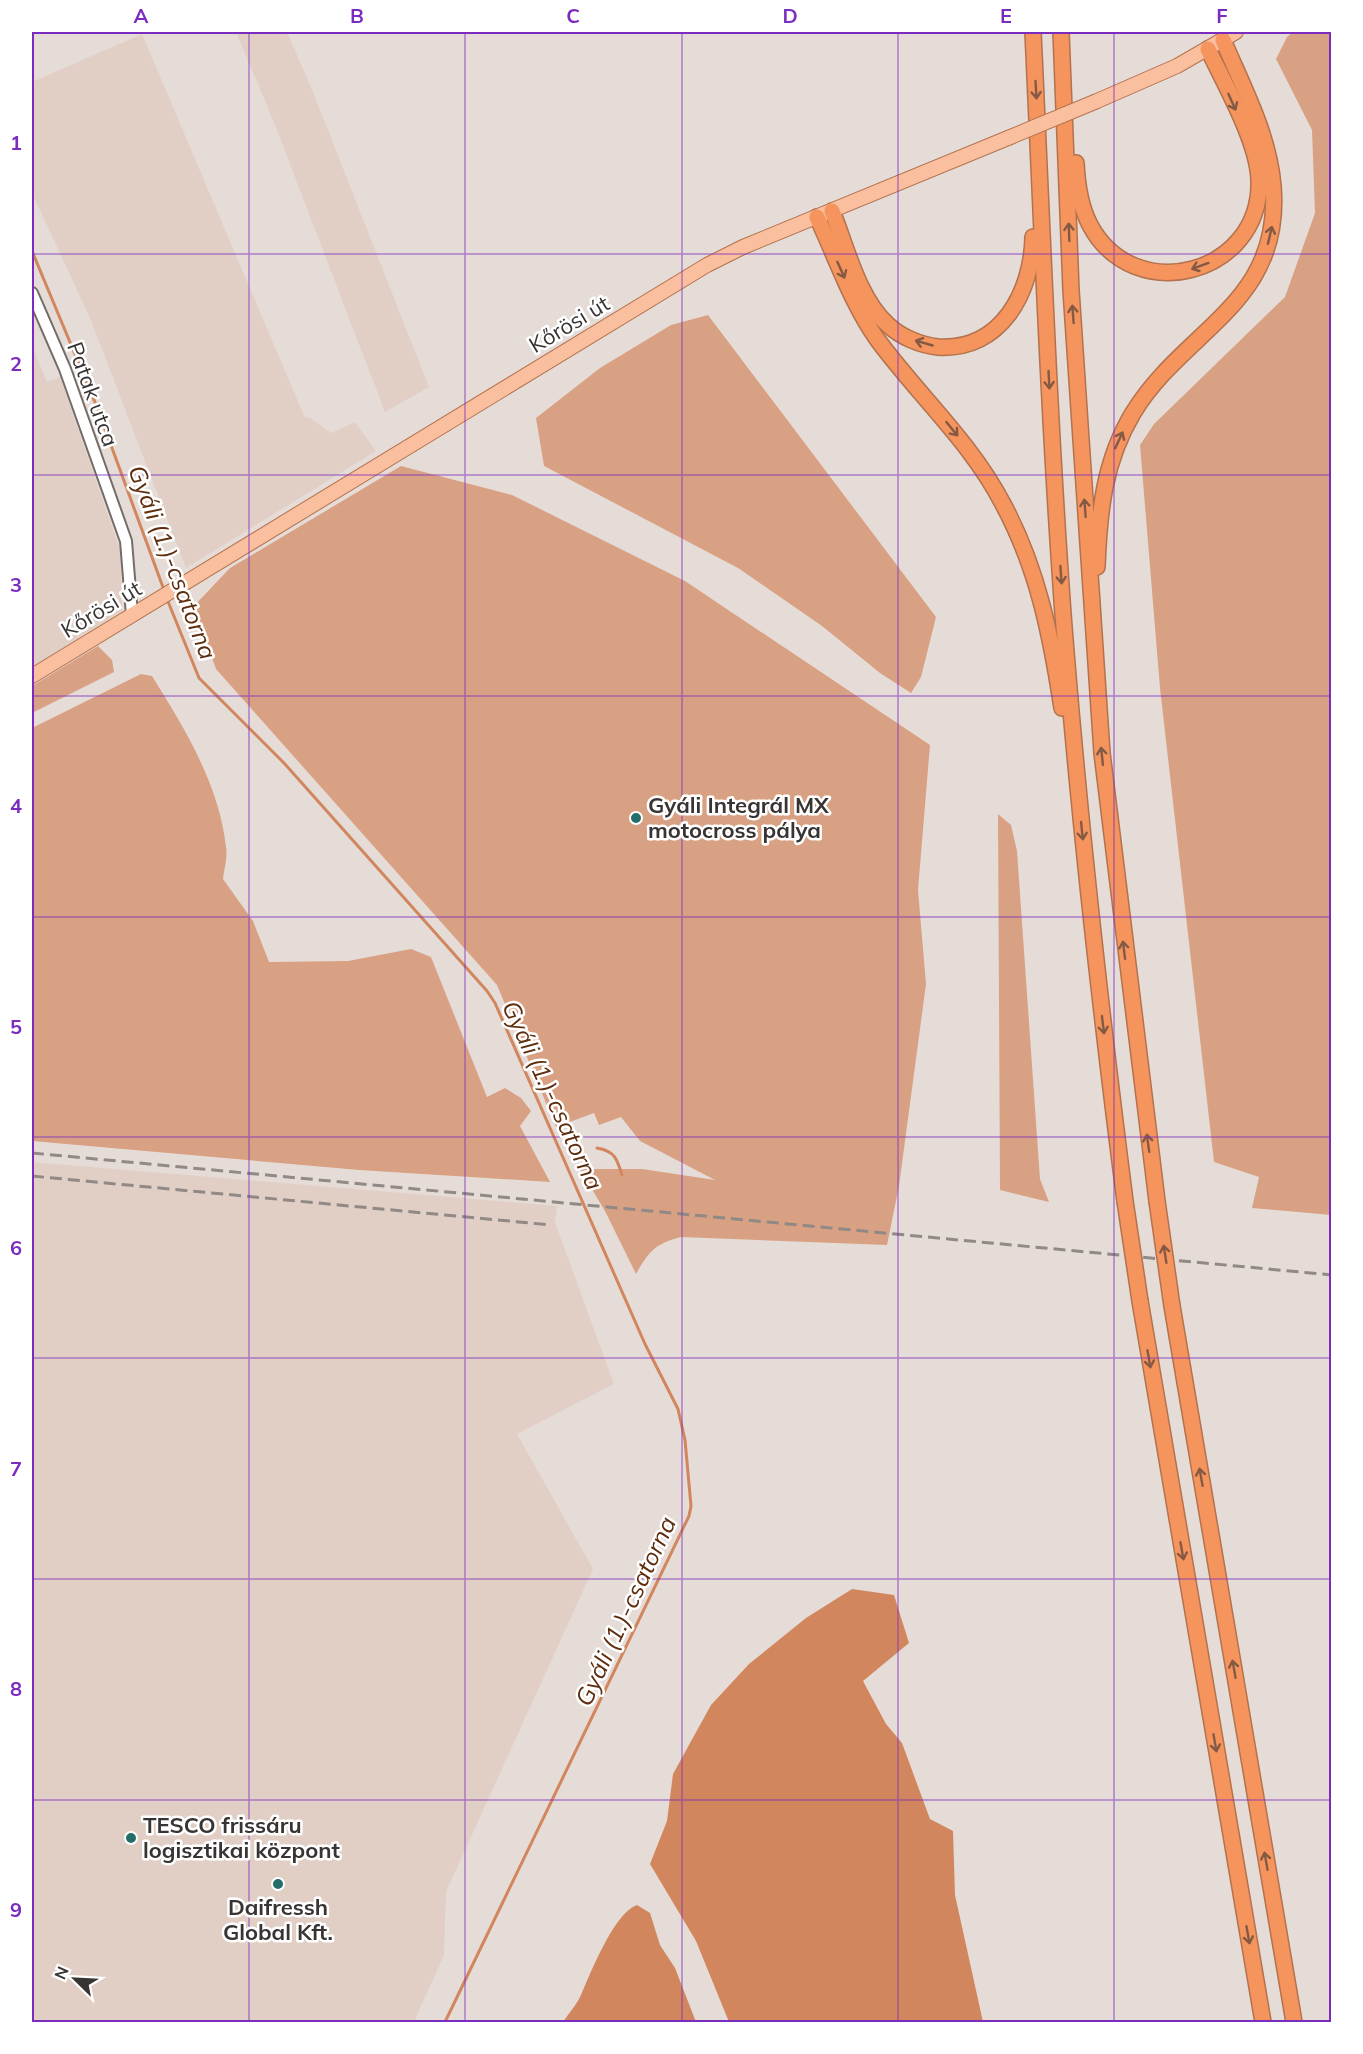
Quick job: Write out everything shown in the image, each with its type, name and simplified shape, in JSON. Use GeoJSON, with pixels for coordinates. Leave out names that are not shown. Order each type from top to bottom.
{"type":"FeatureCollection","features":[{"type":"Feature","properties":{"kind":"highway"},"geometry":{"type":"LineString","coordinates":[[1033,32],[1056,495],[1075,752],[1098,984],[1140,1301],[1263,2022]]}},
{"type":"Feature","properties":{"kind":"highway"},"geometry":{"type":"LineString","coordinates":[[1061,32],[1071,290],[1095,671],[1130,997],[1156,1201],[1293,2022]]}},
{"type":"Feature","properties":{"kind":"highway"},"geometry":{"type":"LineString","coordinates":[[1095,671],[1100,640],[1097,573],[1100,510],[1114,451],[1133,413],[1146,395],[1232,307],[1253,280],[1271,236],[1274,197],[1268,156],[1229,36]]}},
{"type":"Feature","properties":{"kind":"highway"},"geometry":{"type":"LineString","coordinates":[[1062,59],[1070,87],[1077,182],[1090,226],[1105,246],[1123,260],[1148,271],[1171,273],[1203,266],[1227,252],[1250,223],[1258,198],[1258,172],[1253,149],[1208,49]]}},
{"type":"Feature","properties":{"kind":"highway"},"geometry":{"type":"LineString","coordinates":[[832,211],[864,291],[882,319],[896,332],[911,340],[932,346],[957,346],[989,334],[1006,319],[1016,304],[1033,261],[1034,205],[1041,190]]}},
{"type":"Feature","properties":{"kind":"highway"},"geometry":{"type":"LineString","coordinates":[[817,217],[871,329],[969,451],[996,490],[1014,525],[1033,569],[1045,613],[1063,712],[1075,752]]}},
{"type":"Feature","properties":{"kind":"main road"},"geometry":{"type":"LineString","coordinates":[[1208,49],[1229,36]]}},
{"type":"Feature","properties":{"kind":"main road","name":"Kőrösi út"},"geometry":{"type":"LineString","coordinates":[[32,676],[700,269],[743,247],[1096,101],[1208,49]]}},
{"type":"Feature","properties":{"kind":"street","name":"Patak utca"},"geometry":{"type":"LineString","coordinates":[[32,293],[65,369],[126,541],[132,615]]}},
{"type":"Feature","properties":{"kind":"shaded area"},"geometry":{"type":"Polygon","coordinates":[[[236,32],[287,32],[315,97],[429,387],[385,412],[273,120],[236,32]]]}},
{"type":"Feature","properties":{"kind":"shaded area"},"geometry":{"type":"Polygon","coordinates":[[[1293,32],[1332,32],[1331,1215],[1252,1208],[1259,1177],[1214,1162],[1160,688],[1140,445],[1154,424],[1285,297],[1315,213],[1312,130],[1276,59],[1287,37],[1293,32]]]}},
{"type":"Feature","properties":{"kind":"shaded area"},"geometry":{"type":"Polygon","coordinates":[[[142,34],[305,418],[309,417],[331,433],[355,422],[376,451],[186,568],[90,318],[32,193],[32,82],[142,34]]]}},
{"type":"Feature","properties":{"kind":"shaded area"},"geometry":{"type":"Polygon","coordinates":[[[708,315],[936,617],[921,677],[911,693],[880,673],[822,626],[738,568],[544,466],[536,418],[600,368],[671,325],[708,315]]]}},
{"type":"Feature","properties":{"kind":"shaded area"},"geometry":{"type":"Polygon","coordinates":[[[32,346],[47,382],[60,377],[120,550],[122,611],[32,667],[32,346]]]}},
{"type":"Feature","properties":{"kind":"shaded area","name":"Gyáli Integrál MX motocross pálya"},"geometry":{"type":"Polygon","coordinates":[[[401,466],[512,495],[685,581],[930,745],[918,890],[926,984],[899,1186],[887,1245],[681,1237],[665,1242],[654,1249],[636,1274],[605,1211],[580,1169],[642,1169],[715,1180],[640,1141],[621,1117],[599,1125],[594,1113],[556,1127],[497,985],[216,669],[193,607],[230,568],[401,466]]]}},
{"type":"Feature","properties":{"kind":"shaded area"},"geometry":{"type":"Polygon","coordinates":[[[98,646],[112,660],[114,672],[32,713],[32,686],[98,646]]]}},
{"type":"Feature","properties":{"kind":"shaded area"},"geometry":{"type":"Polygon","coordinates":[[[141,674],[152,676],[199,758],[216,801],[222,824],[226,851],[223,879],[253,921],[269,962],[348,961],[411,949],[431,957],[487,1097],[505,1088],[521,1098],[531,1111],[520,1126],[550,1182],[359,1170],[32,1141],[32,728],[141,674]]]}},
{"type":"Feature","properties":{"kind":"shaded area"},"geometry":{"type":"Polygon","coordinates":[[[998,814],[1011,825],[1017,851],[1040,1179],[1049,1202],[1000,1190],[998,814]]]}},
{"type":"Feature","properties":{"kind":"shaded area"},"geometry":{"type":"Polygon","coordinates":[[[32,1162],[557,1206],[555,1222],[614,1384],[517,1434],[593,1569],[446,1892],[444,1955],[414,2022],[32,2022],[32,1162]]]}},
{"type":"Feature","properties":{"kind":"shaded area"},"geometry":{"type":"Polygon","coordinates":[[[852,1589],[894,1595],[909,1643],[863,1681],[886,1724],[902,1743],[930,1819],[953,1831],[955,1895],[983,2022],[729,2022],[696,1941],[650,1864],[667,1821],[673,1774],[711,1705],[749,1664],[806,1618],[852,1589]]]}},
{"type":"Feature","properties":{"kind":"shaded area"},"geometry":{"type":"Polygon","coordinates":[[[637,1905],[650,1913],[660,1945],[675,1968],[696,2022],[563,2022],[579,1998],[612,1931],[628,1910],[637,1905]]]}},
{"type":"Feature","properties":{"kind":"waterway","name":"Gyáli (1.)-csatorna"},"geometry":{"type":"LineString","coordinates":[[32,251],[97,407],[164,590]]}},
{"type":"Feature","properties":{"kind":"waterway","name":"Gyáli (1.)-csatorna"},"geometry":{"type":"LineString","coordinates":[[167,599],[199,678],[284,763],[487,991],[495,1003],[645,1344],[678,1409],[685,1440],[691,1506],[689,1516],[445,2022]]}},
{"type":"Feature","properties":{"kind":"waterway"},"geometry":{"type":"LineString","coordinates":[[597,1148],[612,1154],[619,1164],[622,1175]]}},
{"type":"Feature","properties":{"kind":"railway"},"geometry":{"type":"LineString","coordinates":[[32,1153],[1332,1275]]}},
{"type":"Feature","properties":{"kind":"railway"},"geometry":{"type":"LineString","coordinates":[[32,1176],[551,1225]]}},
{"type":"Feature","properties":{"kind":"place","name":"Gyáli Integrál MX motocross pálya"},"geometry":{"type":"Point","coordinates":[636,818]}},
{"type":"Feature","properties":{"kind":"place","name":"TESCO frissáru logisztikai központ"},"geometry":{"type":"Point","coordinates":[131,1838]}},
{"type":"Feature","properties":{"kind":"place","name":"Daifressh Global Kft."},"geometry":{"type":"Point","coordinates":[278,1884]}}]}
